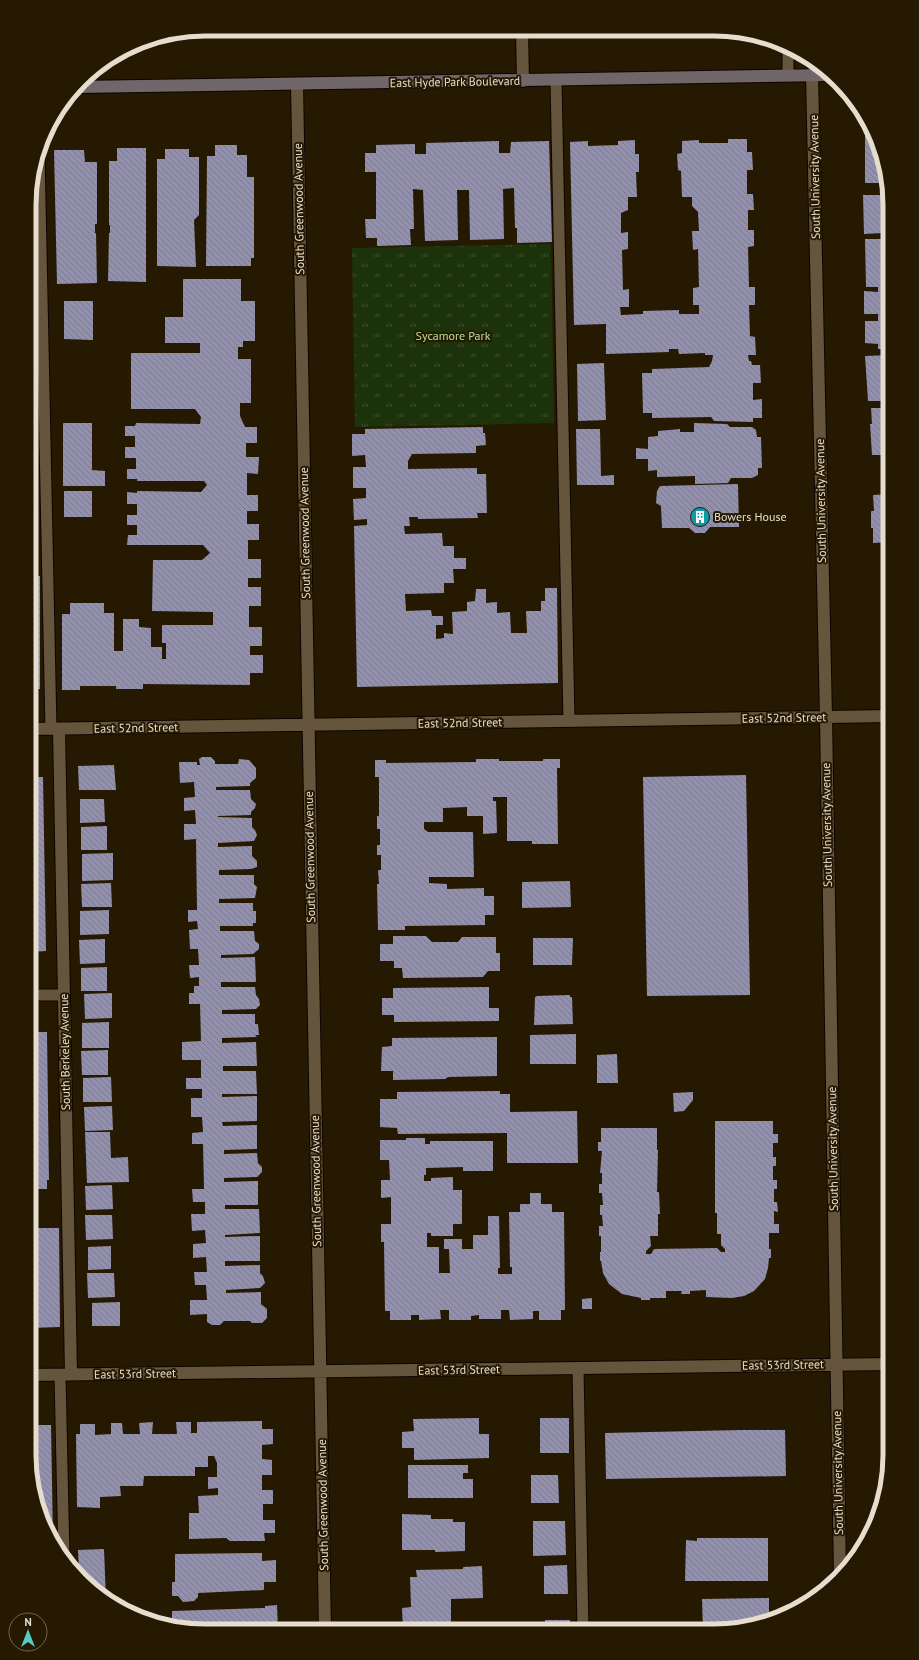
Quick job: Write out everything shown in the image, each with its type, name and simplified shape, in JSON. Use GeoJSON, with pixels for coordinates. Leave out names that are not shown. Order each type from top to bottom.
{"type":"FeatureCollection","features":[{"type":"Feature","properties":{"kind":"main road","name":"East Hyde Park Boulevard"},"geometry":{"type":"LineString","coordinates":[[85,87],[821,75]]}},
{"type":"Feature","properties":{"kind":"street"},"geometry":{"type":"LineString","coordinates":[[522,36],[523,80]]}},
{"type":"Feature","properties":{"kind":"street","name":"South University Avenue"},"geometry":{"type":"LineString","coordinates":[[812,75],[826,717],[840,1567]]}},
{"type":"Feature","properties":{"kind":"street","name":"South Greenwood Avenue"},"geometry":{"type":"LineString","coordinates":[[297,84],[325,1624]]}},
{"type":"Feature","properties":{"kind":"street","name":"East 52nd Street"},"geometry":{"type":"LineString","coordinates":[[36,729],[883,716]]}},
{"type":"Feature","properties":{"kind":"street","name":"South Berkeley Avenue"},"geometry":{"type":"LineString","coordinates":[[55,729],[64,995],[66,1374]]}},
{"type":"Feature","properties":{"kind":"street","name":"East 53rd Street"},"geometry":{"type":"LineString","coordinates":[[36,1375],[883,1364]]}},
{"type":"Feature","properties":{"kind":"lane"},"geometry":{"type":"LineString","coordinates":[[788,53],[788,75]]}},
{"type":"Feature","properties":{"kind":"lane"},"geometry":{"type":"LineString","coordinates":[[556,80],[569,721]]}},
{"type":"Feature","properties":{"kind":"lane"},"geometry":{"type":"LineString","coordinates":[[39,170],[55,729]]}},
{"type":"Feature","properties":{"kind":"lane"},"geometry":{"type":"LineString","coordinates":[[36,995],[64,995]]}},
{"type":"Feature","properties":{"kind":"lane"},"geometry":{"type":"LineString","coordinates":[[578,1368],[583,1624]]}},
{"type":"Feature","properties":{"kind":"lane"},"geometry":{"type":"LineString","coordinates":[[64,1548],[66,1374]]}},
{"type":"Feature","properties":{"kind":"green space","name":"Sycamore Park"},"geometry":{"type":"Polygon","coordinates":[[[551,244],[554,423],[355,427],[352,248],[551,244]]]}},
{"type":"Feature","properties":{"kind":"building"},"geometry":{"type":"Polygon","coordinates":[[[865,133],[867,133],[874,151],[882,183],[865,183],[865,133]]]}},
{"type":"Feature","properties":{"kind":"building"},"geometry":{"type":"Polygon","coordinates":[[[728,139],[747,139],[747,152],[752,152],[753,170],[747,170],[747,194],[753,194],[754,210],[748,210],[748,230],[754,230],[754,246],[748,247],[749,287],[755,287],[755,305],[749,305],[750,336],[755,337],[756,355],[748,355],[749,361],[751,361],[752,365],[760,365],[761,383],[753,383],[753,400],[762,399],[762,418],[753,418],[753,422],[714,421],[711,417],[652,418],[652,413],[643,413],[642,373],[652,373],[652,369],[709,367],[713,355],[705,355],[705,353],[679,354],[678,349],[669,349],[669,352],[606,354],[606,324],[574,325],[570,142],[588,141],[588,146],[618,145],[618,141],[635,140],[635,154],[639,154],[639,172],[636,172],[637,197],[628,197],[628,210],[621,213],[621,233],[628,232],[628,249],[622,250],[623,290],[629,289],[629,307],[620,307],[621,315],[643,314],[643,311],[679,310],[679,314],[699,314],[699,305],[693,305],[693,288],[699,287],[698,249],[693,250],[692,231],[699,231],[698,212],[692,206],[692,197],[682,197],[681,171],[678,170],[677,154],[682,153],[682,141],[699,140],[699,143],[728,143],[728,139]]]}},
{"type":"Feature","properties":{"kind":"building"},"geometry":{"type":"Polygon","coordinates":[[[499,141],[499,153],[510,153],[511,142],[549,141],[552,242],[517,243],[514,188],[503,189],[504,239],[470,240],[469,190],[457,190],[458,240],[425,241],[423,190],[413,189],[414,229],[410,229],[411,245],[377,246],[377,238],[366,238],[365,219],[376,219],[376,172],[365,172],[365,153],[376,153],[376,145],[415,144],[415,154],[426,154],[426,143],[499,141]]]}},
{"type":"Feature","properties":{"kind":"building"},"geometry":{"type":"Polygon","coordinates":[[[215,145],[237,145],[237,155],[247,155],[247,177],[254,177],[254,258],[251,258],[251,266],[206,266],[207,156],[215,156],[215,145]]]}},
{"type":"Feature","properties":{"kind":"building"},"geometry":{"type":"Polygon","coordinates":[[[117,148],[146,148],[146,282],[108,281],[110,233],[109,161],[117,161],[117,148]]]}},
{"type":"Feature","properties":{"kind":"building"},"geometry":{"type":"Polygon","coordinates":[[[165,149],[189,149],[189,157],[199,157],[199,215],[194,220],[196,267],[157,266],[157,159],[165,159],[165,149]]]}},
{"type":"Feature","properties":{"kind":"building"},"geometry":{"type":"Polygon","coordinates":[[[54,150],[84,150],[85,162],[97,162],[97,224],[95,224],[95,233],[97,283],[57,284],[54,150]]]}},
{"type":"Feature","properties":{"kind":"building"},"geometry":{"type":"Polygon","coordinates":[[[863,195],[883,195],[882,233],[864,234],[863,195]]]}},
{"type":"Feature","properties":{"kind":"building"},"geometry":{"type":"Polygon","coordinates":[[[865,239],[883,239],[883,349],[878,349],[878,344],[865,343],[865,321],[878,321],[878,314],[864,314],[864,291],[878,292],[878,287],[866,287],[865,239]]]}},
{"type":"Feature","properties":{"kind":"building"},"geometry":{"type":"Polygon","coordinates":[[[183,279],[241,279],[241,301],[255,301],[255,341],[243,341],[243,347],[238,347],[238,359],[251,359],[251,403],[240,403],[240,416],[245,427],[257,427],[257,443],[246,443],[246,457],[259,457],[258,474],[247,473],[247,495],[258,495],[258,511],[247,511],[247,524],[259,524],[259,540],[248,540],[248,559],[261,559],[261,578],[248,578],[248,587],[261,587],[261,606],[249,606],[249,627],[262,627],[262,646],[250,646],[250,655],[263,655],[263,673],[250,673],[250,685],[143,684],[143,689],[116,689],[116,686],[80,686],[80,690],[62,690],[62,614],[70,614],[70,603],[104,603],[104,613],[114,613],[114,651],[123,651],[123,619],[139,619],[139,627],[151,628],[151,647],[162,647],[162,659],[166,659],[166,643],[162,643],[162,625],[213,625],[213,612],[152,611],[153,560],[202,560],[210,553],[203,545],[127,545],[128,535],[137,535],[137,525],[127,525],[127,515],[137,515],[137,504],[127,504],[127,492],[201,492],[207,485],[204,481],[137,481],[137,479],[127,479],[127,469],[136,469],[136,458],[125,458],[125,447],[135,447],[135,436],[125,436],[125,426],[135,426],[136,423],[200,424],[201,417],[195,409],[131,409],[131,353],[200,353],[200,343],[165,343],[165,317],[183,317],[183,279]]]}},
{"type":"Feature","properties":{"kind":"building"},"geometry":{"type":"Polygon","coordinates":[[[64,301],[93,301],[93,340],[64,339],[64,301]]]}},
{"type":"Feature","properties":{"kind":"building"},"geometry":{"type":"Polygon","coordinates":[[[883,355],[883,401],[868,401],[865,356],[883,355]]]}},
{"type":"Feature","properties":{"kind":"building"},"geometry":{"type":"Polygon","coordinates":[[[604,363],[606,420],[578,421],[577,364],[604,363]]]}},
{"type":"Feature","properties":{"kind":"building"},"geometry":{"type":"Polygon","coordinates":[[[871,408],[883,408],[883,455],[872,455],[870,424],[872,424],[871,408]]]}},
{"type":"Feature","properties":{"kind":"building"},"geometry":{"type":"Polygon","coordinates":[[[63,423],[92,423],[92,470],[105,471],[105,486],[63,486],[63,423]]]}},
{"type":"Feature","properties":{"kind":"building"},"geometry":{"type":"Polygon","coordinates":[[[694,423],[727,424],[730,427],[752,427],[756,430],[757,437],[761,437],[762,468],[758,468],[758,475],[752,478],[731,478],[728,483],[695,484],[695,476],[657,477],[657,470],[648,471],[648,459],[636,459],[636,448],[648,449],[648,437],[658,436],[658,431],[680,429],[680,432],[694,432],[694,423]]]}},
{"type":"Feature","properties":{"kind":"building"},"geometry":{"type":"Polygon","coordinates":[[[483,427],[486,445],[476,446],[476,453],[412,454],[408,461],[408,469],[477,468],[477,474],[486,474],[487,513],[477,513],[478,518],[418,519],[418,517],[409,517],[410,526],[404,526],[405,534],[442,533],[443,546],[454,546],[454,558],[466,558],[466,569],[453,569],[454,583],[444,583],[444,593],[405,594],[406,611],[431,610],[432,616],[443,616],[443,625],[436,625],[436,639],[444,638],[444,633],[453,634],[452,612],[467,611],[467,602],[475,601],[476,589],[486,589],[486,603],[497,602],[497,613],[510,612],[511,633],[527,633],[526,611],[541,611],[541,601],[545,601],[545,588],[557,588],[558,683],[357,687],[354,526],[367,525],[367,519],[354,520],[353,499],[366,498],[366,488],[353,488],[353,467],[366,467],[365,455],[352,456],[352,434],[365,434],[365,429],[483,427]]]}},
{"type":"Feature","properties":{"kind":"building"},"geometry":{"type":"Polygon","coordinates":[[[576,429],[600,429],[601,476],[614,475],[614,485],[577,485],[576,429]]]}},
{"type":"Feature","properties":{"kind":"building"},"geometry":{"type":"Polygon","coordinates":[[[36,472],[37,513],[36,513],[36,472]]]}},
{"type":"Feature","properties":{"kind":"building","name":"Bowers House"},"geometry":{"type":"Polygon","coordinates":[[[738,484],[739,527],[710,527],[705,533],[695,533],[689,528],[662,528],[661,506],[656,503],[657,491],[660,486],[738,484]]]}},
{"type":"Feature","properties":{"kind":"building"},"geometry":{"type":"Polygon","coordinates":[[[64,491],[92,491],[92,517],[64,517],[64,491]]]}},
{"type":"Feature","properties":{"kind":"building"},"geometry":{"type":"Polygon","coordinates":[[[883,494],[883,542],[873,543],[871,511],[874,511],[873,495],[883,494]]]}},
{"type":"Feature","properties":{"kind":"building"},"geometry":{"type":"Polygon","coordinates":[[[36,576],[40,576],[40,689],[36,689],[36,576]]]}},
{"type":"Feature","properties":{"kind":"building"},"geometry":{"type":"Polygon","coordinates":[[[202,757],[211,757],[215,761],[215,764],[238,764],[239,759],[249,760],[256,768],[256,778],[250,783],[250,786],[216,787],[216,790],[250,790],[251,799],[256,804],[255,808],[251,812],[251,815],[218,816],[252,818],[252,827],[257,835],[254,841],[218,843],[218,847],[252,846],[252,856],[257,861],[257,867],[251,869],[219,870],[219,875],[254,875],[254,884],[257,887],[255,898],[219,899],[219,903],[253,903],[253,911],[256,911],[256,923],[253,923],[253,926],[220,926],[220,931],[254,931],[255,941],[259,944],[259,949],[253,954],[221,955],[221,958],[255,957],[256,982],[221,982],[221,987],[255,987],[260,1005],[256,1009],[222,1010],[222,1014],[255,1014],[255,1024],[258,1024],[259,1035],[255,1035],[257,1037],[222,1038],[222,1043],[256,1042],[257,1066],[223,1066],[223,1071],[256,1071],[257,1094],[222,1094],[222,1097],[257,1096],[257,1121],[222,1122],[223,1126],[257,1125],[257,1149],[224,1150],[224,1154],[257,1153],[258,1163],[262,1167],[262,1172],[257,1177],[224,1178],[224,1182],[258,1181],[258,1205],[225,1205],[225,1209],[259,1209],[260,1233],[225,1235],[225,1237],[260,1236],[260,1261],[225,1261],[225,1266],[260,1265],[260,1273],[263,1276],[265,1283],[260,1288],[226,1290],[226,1293],[261,1292],[261,1304],[267,1309],[267,1318],[262,1323],[252,1323],[250,1321],[224,1321],[220,1325],[212,1325],[207,1322],[207,1314],[190,1315],[190,1300],[207,1300],[206,1285],[195,1285],[194,1272],[207,1272],[206,1257],[193,1258],[193,1244],[206,1243],[205,1230],[192,1231],[191,1214],[205,1214],[205,1202],[193,1202],[192,1189],[204,1189],[203,1144],[192,1144],[192,1133],[203,1132],[202,1117],[191,1117],[191,1098],[202,1098],[202,1089],[186,1089],[186,1078],[201,1078],[201,1060],[182,1060],[182,1042],[201,1041],[200,1004],[189,1004],[189,993],[194,993],[194,986],[199,986],[199,977],[190,978],[189,965],[199,965],[198,949],[190,949],[189,930],[198,929],[197,921],[188,922],[188,910],[197,910],[196,839],[184,840],[184,824],[196,824],[195,810],[184,811],[184,798],[195,797],[194,782],[180,783],[179,762],[197,762],[197,765],[200,765],[199,759],[202,757]]]}},
{"type":"Feature","properties":{"kind":"building"},"geometry":{"type":"Polygon","coordinates":[[[476,759],[499,759],[499,761],[543,761],[543,759],[560,759],[560,768],[557,768],[558,844],[532,844],[532,841],[507,841],[507,797],[493,797],[493,801],[496,801],[497,833],[483,834],[483,816],[467,816],[467,807],[443,808],[443,822],[424,822],[424,829],[428,832],[473,832],[474,877],[429,877],[429,883],[447,884],[447,889],[484,888],[484,896],[494,896],[494,915],[485,915],[485,925],[405,926],[405,930],[378,930],[377,884],[379,884],[378,870],[381,870],[381,855],[377,855],[377,845],[380,845],[380,829],[377,829],[377,816],[379,816],[379,777],[375,777],[375,760],[386,760],[386,763],[476,762],[476,759]]]}},
{"type":"Feature","properties":{"kind":"building"},"geometry":{"type":"Polygon","coordinates":[[[114,765],[116,790],[79,790],[78,766],[114,765]]]}},
{"type":"Feature","properties":{"kind":"building"},"geometry":{"type":"Polygon","coordinates":[[[746,775],[750,995],[647,996],[643,777],[746,775]]]}},
{"type":"Feature","properties":{"kind":"building"},"geometry":{"type":"Polygon","coordinates":[[[36,777],[43,777],[46,951],[36,952],[36,777]]]}},
{"type":"Feature","properties":{"kind":"building"},"geometry":{"type":"Polygon","coordinates":[[[80,799],[104,799],[105,822],[80,823],[80,799]]]}},
{"type":"Feature","properties":{"kind":"building"},"geometry":{"type":"Polygon","coordinates":[[[107,826],[107,850],[81,850],[81,827],[107,826]]]}},
{"type":"Feature","properties":{"kind":"building"},"geometry":{"type":"Polygon","coordinates":[[[113,853],[113,880],[82,881],[82,854],[113,853]]]}},
{"type":"Feature","properties":{"kind":"building"},"geometry":{"type":"Polygon","coordinates":[[[570,881],[571,907],[522,908],[522,882],[570,881]]]}},
{"type":"Feature","properties":{"kind":"building"},"geometry":{"type":"Polygon","coordinates":[[[111,883],[112,907],[82,907],[81,884],[111,883]]]}},
{"type":"Feature","properties":{"kind":"building"},"geometry":{"type":"Polygon","coordinates":[[[109,910],[109,934],[80,935],[80,911],[109,910]]]}},
{"type":"Feature","properties":{"kind":"building"},"geometry":{"type":"Polygon","coordinates":[[[393,936],[426,936],[432,942],[458,942],[462,937],[496,937],[496,953],[500,953],[500,971],[488,971],[483,977],[403,978],[402,968],[394,968],[394,961],[380,961],[380,944],[393,944],[393,936]]]}},
{"type":"Feature","properties":{"kind":"building"},"geometry":{"type":"Polygon","coordinates":[[[533,938],[573,938],[572,965],[533,965],[533,938]]]}},
{"type":"Feature","properties":{"kind":"building"},"geometry":{"type":"Polygon","coordinates":[[[105,939],[105,963],[80,964],[79,940],[105,939]]]}},
{"type":"Feature","properties":{"kind":"building"},"geometry":{"type":"Polygon","coordinates":[[[107,967],[107,991],[81,991],[81,968],[107,967]]]}},
{"type":"Feature","properties":{"kind":"building"},"geometry":{"type":"Polygon","coordinates":[[[489,987],[489,1008],[499,1008],[499,1021],[394,1022],[394,1015],[382,1015],[382,998],[393,998],[393,988],[489,987]]]}},
{"type":"Feature","properties":{"kind":"building"},"geometry":{"type":"Polygon","coordinates":[[[112,993],[112,1018],[85,1019],[84,994],[112,993]]]}},
{"type":"Feature","properties":{"kind":"building"},"geometry":{"type":"Polygon","coordinates":[[[570,995],[570,997],[572,997],[573,1024],[534,1025],[535,997],[570,995]]]}},
{"type":"Feature","properties":{"kind":"building"},"geometry":{"type":"Polygon","coordinates":[[[109,1022],[109,1048],[82,1048],[82,1023],[109,1022]]]}},
{"type":"Feature","properties":{"kind":"building"},"geometry":{"type":"Polygon","coordinates":[[[36,1032],[47,1032],[49,1180],[47,1180],[47,1189],[36,1189],[36,1032]]]}},
{"type":"Feature","properties":{"kind":"building"},"geometry":{"type":"Polygon","coordinates":[[[576,1034],[576,1064],[530,1064],[530,1035],[576,1034]]]}},
{"type":"Feature","properties":{"kind":"building"},"geometry":{"type":"Polygon","coordinates":[[[497,1037],[497,1076],[393,1080],[393,1071],[381,1071],[382,1047],[392,1046],[392,1038],[497,1037]]]}},
{"type":"Feature","properties":{"kind":"building"},"geometry":{"type":"Polygon","coordinates":[[[108,1050],[108,1075],[82,1075],[81,1051],[108,1050]]]}},
{"type":"Feature","properties":{"kind":"building"},"geometry":{"type":"Polygon","coordinates":[[[617,1054],[618,1083],[597,1083],[597,1055],[617,1054]]]}},
{"type":"Feature","properties":{"kind":"building"},"geometry":{"type":"Polygon","coordinates":[[[111,1077],[112,1102],[83,1102],[83,1078],[111,1077]]]}},
{"type":"Feature","properties":{"kind":"building"},"geometry":{"type":"Polygon","coordinates":[[[500,1091],[500,1094],[510,1094],[510,1112],[577,1111],[578,1163],[507,1163],[507,1133],[398,1134],[397,1128],[380,1127],[380,1099],[397,1099],[397,1092],[500,1091]]]}},
{"type":"Feature","properties":{"kind":"building"},"geometry":{"type":"Polygon","coordinates":[[[693,1092],[693,1100],[684,1111],[674,1112],[673,1093],[693,1092]]]}},
{"type":"Feature","properties":{"kind":"building"},"geometry":{"type":"Polygon","coordinates":[[[112,1106],[113,1130],[85,1131],[84,1107],[112,1106]]]}},
{"type":"Feature","properties":{"kind":"building"},"geometry":{"type":"Polygon","coordinates":[[[715,1121],[773,1121],[773,1134],[778,1134],[778,1143],[773,1143],[773,1157],[776,1157],[776,1166],[773,1166],[773,1180],[777,1180],[777,1189],[774,1189],[774,1202],[777,1202],[778,1212],[774,1211],[774,1224],[779,1224],[779,1233],[769,1233],[769,1249],[771,1249],[771,1258],[769,1258],[765,1279],[754,1291],[744,1296],[732,1298],[706,1297],[706,1290],[690,1291],[690,1294],[681,1294],[682,1291],[666,1291],[666,1298],[650,1298],[650,1300],[641,1300],[641,1298],[622,1294],[609,1284],[603,1273],[600,1261],[601,1236],[599,1236],[599,1226],[603,1226],[602,1215],[600,1215],[600,1205],[603,1205],[602,1193],[599,1193],[599,1184],[602,1184],[602,1173],[600,1173],[602,1151],[598,1151],[598,1142],[601,1142],[601,1128],[657,1128],[657,1192],[659,1192],[660,1214],[658,1214],[658,1236],[650,1236],[651,1246],[646,1251],[646,1254],[651,1254],[654,1249],[717,1248],[721,1252],[725,1252],[725,1249],[721,1245],[721,1234],[717,1234],[717,1213],[715,1213],[715,1121]]]}},
{"type":"Feature","properties":{"kind":"building"},"geometry":{"type":"Polygon","coordinates":[[[85,1132],[110,1132],[111,1158],[128,1157],[129,1182],[87,1183],[85,1132]]]}},
{"type":"Feature","properties":{"kind":"building"},"geometry":{"type":"Polygon","coordinates":[[[406,1138],[425,1138],[425,1144],[430,1144],[430,1141],[493,1141],[493,1171],[463,1171],[463,1167],[426,1168],[424,1181],[431,1181],[431,1178],[453,1177],[453,1190],[462,1190],[462,1224],[453,1224],[453,1236],[431,1236],[431,1233],[427,1233],[427,1247],[439,1247],[439,1273],[450,1273],[449,1249],[444,1249],[444,1239],[462,1239],[462,1249],[473,1249],[473,1235],[488,1235],[488,1216],[499,1216],[500,1268],[498,1268],[498,1274],[512,1274],[512,1267],[510,1267],[509,1212],[520,1212],[520,1204],[530,1204],[530,1193],[541,1193],[541,1204],[552,1204],[552,1212],[564,1212],[565,1310],[561,1310],[561,1320],[539,1320],[539,1311],[533,1311],[533,1319],[510,1320],[509,1310],[501,1310],[501,1319],[479,1319],[479,1315],[471,1316],[471,1320],[449,1320],[449,1310],[440,1310],[441,1319],[419,1320],[419,1315],[411,1315],[411,1320],[390,1320],[390,1311],[385,1311],[384,1242],[381,1242],[381,1224],[391,1224],[391,1197],[381,1198],[381,1180],[390,1180],[389,1160],[380,1160],[380,1140],[406,1140],[406,1138]]]}},
{"type":"Feature","properties":{"kind":"building"},"geometry":{"type":"Polygon","coordinates":[[[112,1185],[113,1209],[86,1210],[85,1186],[112,1185]]]}},
{"type":"Feature","properties":{"kind":"building"},"geometry":{"type":"Polygon","coordinates":[[[85,1215],[112,1215],[113,1239],[86,1240],[85,1215]]]}},
{"type":"Feature","properties":{"kind":"building"},"geometry":{"type":"Polygon","coordinates":[[[36,1228],[59,1228],[60,1327],[36,1328],[36,1228]]]}},
{"type":"Feature","properties":{"kind":"building"},"geometry":{"type":"Polygon","coordinates":[[[111,1246],[111,1269],[88,1270],[88,1247],[111,1246]]]}},
{"type":"Feature","properties":{"kind":"building"},"geometry":{"type":"Polygon","coordinates":[[[87,1273],[114,1273],[115,1297],[88,1298],[87,1273]]]}},
{"type":"Feature","properties":{"kind":"building"},"geometry":{"type":"Polygon","coordinates":[[[592,1298],[592,1309],[582,1309],[582,1299],[592,1298]]]}},
{"type":"Feature","properties":{"kind":"building"},"geometry":{"type":"Polygon","coordinates":[[[120,1302],[120,1326],[92,1326],[92,1303],[120,1302]]]}},
{"type":"Feature","properties":{"kind":"building"},"geometry":{"type":"Polygon","coordinates":[[[479,1418],[479,1434],[489,1434],[489,1458],[414,1460],[414,1448],[402,1448],[402,1432],[414,1431],[413,1419],[479,1418]]]}},
{"type":"Feature","properties":{"kind":"building"},"geometry":{"type":"Polygon","coordinates":[[[540,1418],[569,1418],[569,1453],[540,1453],[540,1418]]]}},
{"type":"Feature","properties":{"kind":"building"},"geometry":{"type":"Polygon","coordinates":[[[262,1421],[262,1429],[273,1429],[273,1444],[262,1445],[262,1459],[272,1460],[272,1475],[262,1475],[262,1490],[273,1490],[273,1504],[263,1504],[263,1520],[275,1520],[275,1533],[264,1533],[265,1541],[230,1541],[226,1538],[189,1539],[189,1513],[199,1513],[198,1496],[218,1495],[218,1488],[208,1489],[208,1477],[217,1477],[217,1463],[214,1456],[208,1456],[208,1467],[195,1467],[195,1476],[144,1476],[143,1486],[120,1486],[121,1496],[100,1497],[100,1508],[77,1507],[76,1434],[80,1434],[80,1424],[95,1424],[95,1435],[111,1434],[111,1423],[122,1423],[123,1434],[140,1434],[139,1423],[153,1422],[152,1434],[177,1434],[176,1422],[191,1422],[191,1433],[197,1433],[197,1422],[262,1421]]]}},
{"type":"Feature","properties":{"kind":"building"},"geometry":{"type":"Polygon","coordinates":[[[36,1425],[51,1425],[53,1529],[39,1488],[36,1466],[36,1425]]]}},
{"type":"Feature","properties":{"kind":"building"},"geometry":{"type":"Polygon","coordinates":[[[785,1430],[786,1476],[606,1479],[605,1433],[785,1430]]]}},
{"type":"Feature","properties":{"kind":"building"},"geometry":{"type":"Polygon","coordinates":[[[408,1465],[468,1465],[468,1473],[463,1473],[463,1479],[473,1479],[473,1498],[408,1498],[408,1465]]]}},
{"type":"Feature","properties":{"kind":"building"},"geometry":{"type":"Polygon","coordinates":[[[531,1475],[558,1475],[559,1503],[531,1503],[531,1475]]]}},
{"type":"Feature","properties":{"kind":"building"},"geometry":{"type":"Polygon","coordinates":[[[402,1514],[431,1515],[431,1519],[453,1519],[453,1522],[465,1522],[465,1551],[435,1552],[435,1550],[402,1550],[402,1514]]]}},
{"type":"Feature","properties":{"kind":"building"},"geometry":{"type":"Polygon","coordinates":[[[533,1521],[565,1521],[566,1555],[533,1556],[533,1521]]]}},
{"type":"Feature","properties":{"kind":"building"},"geometry":{"type":"Polygon","coordinates":[[[697,1538],[768,1538],[768,1581],[685,1581],[686,1540],[697,1541],[697,1538]]]}},
{"type":"Feature","properties":{"kind":"building"},"geometry":{"type":"Polygon","coordinates":[[[104,1549],[106,1591],[79,1567],[78,1550],[104,1549]]]}},
{"type":"Feature","properties":{"kind":"building"},"geometry":{"type":"Polygon","coordinates":[[[262,1553],[262,1561],[276,1560],[276,1582],[264,1582],[264,1590],[198,1593],[198,1597],[194,1601],[183,1602],[178,1596],[172,1596],[172,1582],[175,1582],[175,1554],[262,1553]]]}},
{"type":"Feature","properties":{"kind":"building"},"geometry":{"type":"Polygon","coordinates":[[[567,1565],[568,1594],[544,1594],[544,1566],[567,1565]]]}},
{"type":"Feature","properties":{"kind":"building"},"geometry":{"type":"Polygon","coordinates":[[[482,1566],[483,1598],[451,1599],[451,1624],[403,1624],[402,1608],[411,1607],[410,1577],[417,1577],[416,1570],[463,1569],[463,1567],[482,1566]]]}},
{"type":"Feature","properties":{"kind":"building"},"geometry":{"type":"Polygon","coordinates":[[[769,1598],[769,1615],[736,1623],[703,1624],[702,1599],[769,1598]]]}},
{"type":"Feature","properties":{"kind":"building"},"geometry":{"type":"Polygon","coordinates":[[[277,1605],[278,1624],[194,1624],[172,1621],[172,1611],[265,1608],[265,1606],[277,1605]]]}},
{"type":"Feature","properties":{"kind":"building"},"geometry":{"type":"Polygon","coordinates":[[[545,1620],[570,1620],[570,1624],[545,1624],[545,1620]]]}},
{"type":"Feature","properties":{"kind":"place","name":"Bowers House"},"geometry":{"type":"Point","coordinates":[700,517]}}]}
